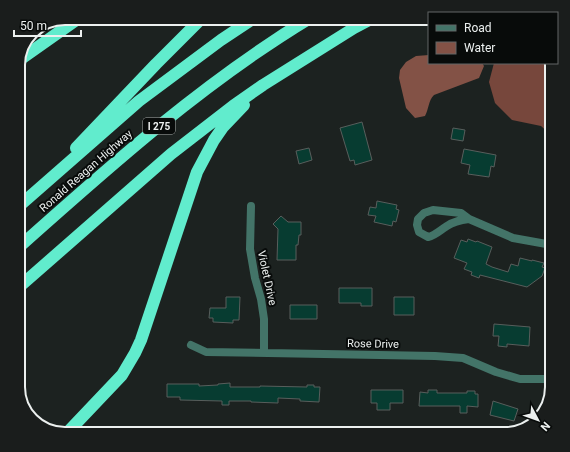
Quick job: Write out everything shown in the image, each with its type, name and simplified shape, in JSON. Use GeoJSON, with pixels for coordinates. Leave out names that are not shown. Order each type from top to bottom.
{"type":"FeatureCollection","features":[{"type":"Feature","properties":{"kind":"highway"},"geometry":{"type":"LineString","coordinates":[[26,55],[69,25]]}},
{"type":"Feature","properties":{"kind":"highway"},"geometry":{"type":"LineString","coordinates":[[25,201],[195,25]]}},
{"type":"Feature","properties":{"kind":"highway","name":"Ronald Reagan Highway"},"geometry":{"type":"LineString","coordinates":[[25,201],[139,101],[244,25]]}},
{"type":"Feature","properties":{"kind":"highway","name":"Ronald Reagan Highway"},"geometry":{"type":"LineString","coordinates":[[25,242],[128,150],[237,66],[299,25]]}},
{"type":"Feature","properties":{"kind":"highway"},"geometry":{"type":"LineString","coordinates":[[25,282],[171,154],[233,106],[360,25]]}},
{"type":"Feature","properties":{"kind":"highway"},"geometry":{"type":"LineString","coordinates":[[73,427],[122,375],[128,366],[141,340],[191,189],[205,154],[223,127],[263,86]]}},
{"type":"Feature","properties":{"kind":"street","name":"Violet Drive"},"geometry":{"type":"LineString","coordinates":[[251,206],[250,249],[264,319],[264,353]]}},
{"type":"Feature","properties":{"kind":"street"},"geometry":{"type":"LineString","coordinates":[[469,219],[457,221],[446,226],[435,235],[428,237],[420,232],[417,225],[418,219],[424,213],[433,210],[461,213],[469,219],[513,238],[545,244]]}},
{"type":"Feature","properties":{"kind":"street","name":"Rose Drive"},"geometry":{"type":"LineString","coordinates":[[191,345],[206,352],[435,356],[463,358],[496,372],[520,379],[545,379]]}},
{"type":"Feature","properties":{"kind":"shaded area"},"geometry":{"type":"Polygon","coordinates":[[[494,64],[545,64],[545,130],[541,126],[512,120],[495,103],[489,82],[494,64]]]}},
{"type":"Feature","properties":{"kind":"water"},"geometry":{"type":"Polygon","coordinates":[[[428,55],[428,64],[483,64],[484,66],[479,78],[434,95],[425,116],[415,118],[406,108],[399,78],[400,70],[406,62],[416,56],[428,55]]]}},
{"type":"Feature","properties":{"kind":"building"},"geometry":{"type":"Polygon","coordinates":[[[362,122],[372,160],[355,165],[354,160],[350,161],[340,128],[362,122]]]}},
{"type":"Feature","properties":{"kind":"building"},"geometry":{"type":"Polygon","coordinates":[[[453,128],[465,130],[463,141],[451,139],[453,128]]]}},
{"type":"Feature","properties":{"kind":"building"},"geometry":{"type":"Polygon","coordinates":[[[309,148],[312,160],[299,164],[296,151],[309,148]]]}},
{"type":"Feature","properties":{"kind":"building"},"geometry":{"type":"Polygon","coordinates":[[[464,149],[496,155],[494,167],[491,166],[489,177],[468,174],[470,165],[461,163],[464,149]]]}},
{"type":"Feature","properties":{"kind":"building"},"geometry":{"type":"Polygon","coordinates":[[[377,201],[397,205],[396,209],[399,210],[396,222],[393,221],[392,226],[374,222],[376,216],[368,215],[370,207],[376,208],[377,201]]]}},
{"type":"Feature","properties":{"kind":"building"},"geometry":{"type":"Polygon","coordinates":[[[281,216],[288,222],[301,222],[301,235],[299,235],[298,245],[296,245],[296,260],[277,260],[278,229],[273,224],[281,216]]]}},
{"type":"Feature","properties":{"kind":"building"},"geometry":{"type":"Polygon","coordinates":[[[468,239],[492,247],[486,264],[492,267],[508,272],[511,264],[518,266],[520,258],[532,260],[544,263],[542,267],[545,268],[542,276],[527,287],[480,275],[479,278],[471,275],[472,272],[464,269],[467,263],[454,258],[461,240],[467,242],[468,239]]]}},
{"type":"Feature","properties":{"kind":"building"},"geometry":{"type":"Polygon","coordinates":[[[339,288],[372,288],[372,306],[361,306],[361,303],[339,303],[339,288]]]}},
{"type":"Feature","properties":{"kind":"building"},"geometry":{"type":"Polygon","coordinates":[[[226,297],[240,297],[239,320],[233,320],[233,323],[213,322],[213,318],[209,318],[210,308],[226,308],[226,297]]]}},
{"type":"Feature","properties":{"kind":"building"},"geometry":{"type":"Polygon","coordinates":[[[394,297],[414,297],[414,315],[394,315],[394,297]]]}},
{"type":"Feature","properties":{"kind":"building"},"geometry":{"type":"Polygon","coordinates":[[[290,305],[317,305],[317,319],[290,319],[290,305]]]}},
{"type":"Feature","properties":{"kind":"building"},"geometry":{"type":"Polygon","coordinates":[[[494,324],[530,327],[529,346],[507,344],[507,347],[498,346],[499,336],[493,336],[494,324]]]}},
{"type":"Feature","properties":{"kind":"building"},"geometry":{"type":"Polygon","coordinates":[[[230,383],[230,387],[307,387],[307,385],[314,385],[314,387],[320,387],[319,402],[278,398],[278,403],[229,401],[229,405],[222,405],[222,401],[180,400],[180,397],[167,397],[167,384],[199,384],[199,386],[230,383]]]}},
{"type":"Feature","properties":{"kind":"building"},"geometry":{"type":"Polygon","coordinates":[[[371,390],[403,390],[403,403],[390,403],[390,410],[377,410],[377,403],[371,403],[371,390]]]}},
{"type":"Feature","properties":{"kind":"building"},"geometry":{"type":"Polygon","coordinates":[[[428,390],[437,390],[437,393],[467,393],[467,391],[475,391],[475,394],[478,394],[478,407],[467,406],[467,413],[460,413],[460,406],[419,406],[420,392],[428,393],[428,390]]]}},
{"type":"Feature","properties":{"kind":"building"},"geometry":{"type":"Polygon","coordinates":[[[493,401],[518,409],[514,421],[490,415],[493,401]]]}}]}
